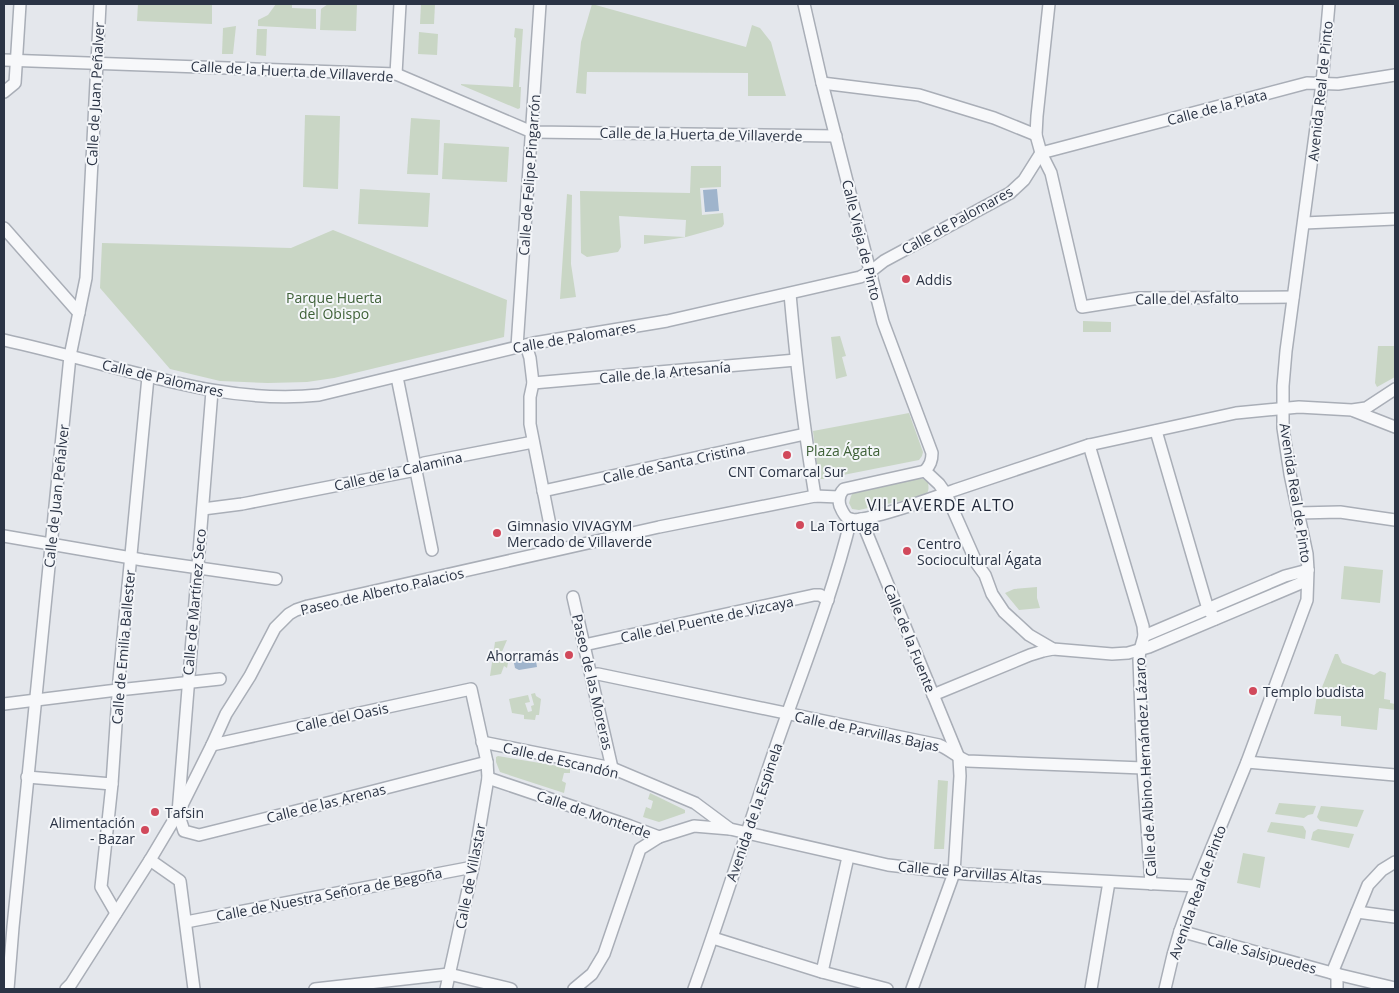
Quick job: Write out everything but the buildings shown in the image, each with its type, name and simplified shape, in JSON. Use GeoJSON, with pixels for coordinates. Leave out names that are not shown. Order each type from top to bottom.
{"type":"FeatureCollection","features":[{"type":"Feature","properties":{"kind":"street"},"geometry":{"type":"LineString","coordinates":[[4,92],[15,83],[20,4]]}},
{"type":"Feature","properties":{"kind":"street","name":"Calle de Juan Peñalver"},"geometry":{"type":"LineString","coordinates":[[8,989],[8,927],[27,778],[70,356],[86,278],[100,4]]}},
{"type":"Feature","properties":{"kind":"street"},"geometry":{"type":"LineString","coordinates":[[396,74],[400,4]]}},
{"type":"Feature","properties":{"kind":"street","name":"Calle de Felipe Pingarrón"},"geometry":{"type":"LineString","coordinates":[[522,346],[540,4]]}},
{"type":"Feature","properties":{"kind":"street","name":"Calle Vieja de Pinto"},"geometry":{"type":"LineString","coordinates":[[804,4],[822,83],[883,322],[932,454],[932,460],[926,471]]}},
{"type":"Feature","properties":{"kind":"street"},"geometry":{"type":"LineString","coordinates":[[1041,154],[1036,135],[1037,116],[1049,4]]}},
{"type":"Feature","properties":{"kind":"street","name":"Avenida Real de Pinto"},"geometry":{"type":"LineString","coordinates":[[1165,989],[1180,931],[1196,886],[1247,762],[1307,600],[1307,554],[1290,474],[1283,428],[1283,408],[1286,351],[1322,83],[1329,4]]}},
{"type":"Feature","properties":{"kind":"street","name":"Calle de la Huerta de Villaverde"},"geometry":{"type":"LineString","coordinates":[[4,60],[396,74],[532,132],[836,136]]}},
{"type":"Feature","properties":{"kind":"street","name":"Calle de la Plata"},"geometry":{"type":"LineString","coordinates":[[1041,154],[1308,83],[1338,84],[1395,75]]}},
{"type":"Feature","properties":{"kind":"street"},"geometry":{"type":"LineString","coordinates":[[822,83],[919,96],[994,118],[1036,135]]}},
{"type":"Feature","properties":{"kind":"street","name":"Calle de Palomares"},"geometry":{"type":"LineString","coordinates":[[4,340],[228,394],[295,397],[319,395],[522,346],[667,321],[860,277],[884,261],[1010,193],[1024,180],[1041,154]]}},
{"type":"Feature","properties":{"kind":"street","name":"Calle del Asfalto"},"geometry":{"type":"LineString","coordinates":[[1041,154],[1051,173],[1082,307],[1139,298],[1293,297]]}},
{"type":"Feature","properties":{"kind":"street"},"geometry":{"type":"LineString","coordinates":[[1304,223],[1395,218]]}},
{"type":"Feature","properties":{"kind":"street"},"geometry":{"type":"LineString","coordinates":[[4,228],[79,313]]}},
{"type":"Feature","properties":{"kind":"street"},"geometry":{"type":"LineString","coordinates":[[790,294],[805,434],[815,496]]}},
{"type":"Feature","properties":{"kind":"street"},"geometry":{"type":"LineString","coordinates":[[522,346],[530,358],[533,383],[530,397],[530,424],[550,525]]}},
{"type":"Feature","properties":{"kind":"street","name":"Calle de la Artesanía"},"geometry":{"type":"LineString","coordinates":[[533,383],[796,360]]}},
{"type":"Feature","properties":{"kind":"street","name":"Calle de Emilia Ballester"},"geometry":{"type":"LineString","coordinates":[[116,913],[101,887],[112,784],[118,690],[148,376]]}},
{"type":"Feature","properties":{"kind":"street"},"geometry":{"type":"LineString","coordinates":[[397,377],[432,550]]}},
{"type":"Feature","properties":{"kind":"street"},"geometry":{"type":"LineString","coordinates":[[856,519],[912,505],[1088,446],[1236,413],[1299,407],[1352,410],[1366,408],[1395,390]]}},
{"type":"Feature","properties":{"kind":"street","name":"Calle de Martínez Seco"},"geometry":{"type":"LineString","coordinates":[[178,813],[187,682],[212,391]]}},
{"type":"Feature","properties":{"kind":"street"},"geometry":{"type":"LineString","coordinates":[[1352,410],[1395,427]]}},
{"type":"Feature","properties":{"kind":"street"},"geometry":{"type":"LineString","coordinates":[[1156,431],[1208,609],[1215,619]]}},
{"type":"Feature","properties":{"kind":"street","name":"Calle de Santa Cristina"},"geometry":{"type":"LineString","coordinates":[[543,491],[805,434]]}},
{"type":"Feature","properties":{"kind":"street","name":"Calle de la Calamina"},"geometry":{"type":"LineString","coordinates":[[203,509],[242,504],[416,470],[424,463],[533,442]]}},
{"type":"Feature","properties":{"kind":"street"},"geometry":{"type":"LineString","coordinates":[[1088,446],[1143,626],[1144,636],[1285,576],[1308,570]]}},
{"type":"Feature","properties":{"kind":"street"},"geometry":{"type":"LineString","coordinates":[[839,497],[844,489],[926,471],[946,494],[977,564],[985,575],[992,594],[1004,612],[1029,635],[1053,649]]}},
{"type":"Feature","properties":{"kind":"street","name":"Paseo de Alberto Palacios"},"geometry":{"type":"LineString","coordinates":[[71,988],[178,813],[226,714],[250,676],[275,628],[283,619],[296,610],[659,527],[815,496],[839,497]]}},
{"type":"Feature","properties":{"kind":"street","name":"Calle de la Fuente"},"geometry":{"type":"LineString","coordinates":[[839,497],[840,507],[845,516],[856,519],[959,758]]}},
{"type":"Feature","properties":{"kind":"street"},"geometry":{"type":"LineString","coordinates":[[1298,512],[1340,512],[1395,520]]}},
{"type":"Feature","properties":{"kind":"street","name":"Avenida de la Espinela"},"geometry":{"type":"LineString","coordinates":[[694,989],[713,938],[746,832],[828,600],[842,554],[856,519]]}},
{"type":"Feature","properties":{"kind":"street"},"geometry":{"type":"LineString","coordinates":[[4,536],[131,558],[276,579]]}},
{"type":"Feature","properties":{"kind":"street"},"geometry":{"type":"LineString","coordinates":[[933,695],[1043,650],[1053,649],[1112,654],[1140,650],[1302,583],[1308,570]]}},
{"type":"Feature","properties":{"kind":"street","name":"Calle del Puente de Vizcaya"},"geometry":{"type":"LineString","coordinates":[[584,645],[814,595],[820,594],[828,600]]}},
{"type":"Feature","properties":{"kind":"street","name":"Paseo de las Moreras"},"geometry":{"type":"LineString","coordinates":[[573,597],[612,768]]}},
{"type":"Feature","properties":{"kind":"street","name":"Calle de Albino Hernández Lázaro"},"geometry":{"type":"LineString","coordinates":[[1144,636],[1140,650],[1143,768],[1151,884]]}},
{"type":"Feature","properties":{"kind":"street","name":"Calle de Parvillas Bajas"},"geometry":{"type":"LineString","coordinates":[[591,675],[598,674],[939,745],[967,761],[1143,768]]}},
{"type":"Feature","properties":{"kind":"street"},"geometry":{"type":"LineString","coordinates":[[4,704],[220,679]]}},
{"type":"Feature","properties":{"kind":"street","name":"Calle del Oasis"},"geometry":{"type":"LineString","coordinates":[[212,745],[471,689]]}},
{"type":"Feature","properties":{"kind":"street","name":"Calle de Villastar"},"geometry":{"type":"LineString","coordinates":[[446,989],[473,867],[488,778],[487,762],[471,689]]}},
{"type":"Feature","properties":{"kind":"street","name":"Calle de Escandón"},"geometry":{"type":"LineString","coordinates":[[482,742],[612,768],[695,803],[730,829],[746,832]]}},
{"type":"Feature","properties":{"kind":"street"},"geometry":{"type":"LineString","coordinates":[[912,989],[954,873],[960,776],[959,758]]}},
{"type":"Feature","properties":{"kind":"street","name":"Calle de las Arenas"},"geometry":{"type":"LineString","coordinates":[[178,813],[184,830],[199,835],[487,762]]}},
{"type":"Feature","properties":{"kind":"street"},"geometry":{"type":"LineString","coordinates":[[1247,762],[1395,775]]}},
{"type":"Feature","properties":{"kind":"street"},"geometry":{"type":"LineString","coordinates":[[27,778],[112,784]]}},
{"type":"Feature","properties":{"kind":"street","name":"Calle de Monterde"},"geometry":{"type":"LineString","coordinates":[[488,778],[659,837],[694,826],[730,829]]}},
{"type":"Feature","properties":{"kind":"street","name":"Calle de Parvillas Altas"},"geometry":{"type":"LineString","coordinates":[[746,832],[888,865],[954,873],[1196,886]]}},
{"type":"Feature","properties":{"kind":"street"},"geometry":{"type":"LineString","coordinates":[[574,989],[592,974],[604,954],[640,849],[659,837]]}},
{"type":"Feature","properties":{"kind":"street"},"geometry":{"type":"LineString","coordinates":[[822,972],[848,857]]}},
{"type":"Feature","properties":{"kind":"street"},"geometry":{"type":"LineString","coordinates":[[150,860],[180,881],[194,989]]}},
{"type":"Feature","properties":{"kind":"street","name":"Calle Salsipuedes"},"geometry":{"type":"LineString","coordinates":[[1180,931],[1335,974],[1368,885],[1382,870],[1395,862]]}},
{"type":"Feature","properties":{"kind":"street","name":"Calle de Nuestra Señora de Begoña"},"geometry":{"type":"LineString","coordinates":[[186,922],[473,867]]}},
{"type":"Feature","properties":{"kind":"street"},"geometry":{"type":"LineString","coordinates":[[1091,989],[1109,882]]}},
{"type":"Feature","properties":{"kind":"street"},"geometry":{"type":"LineString","coordinates":[[1357,912],[1395,917]]}},
{"type":"Feature","properties":{"kind":"street"},"geometry":{"type":"LineString","coordinates":[[713,938],[822,972],[887,989]]}},
{"type":"Feature","properties":{"kind":"street"},"geometry":{"type":"LineString","coordinates":[[315,989],[449,974],[511,989]]}},
{"type":"Feature","properties":{"kind":"street"},"geometry":{"type":"LineString","coordinates":[[1337,989],[1335,974],[1395,988]]}},
{"type":"Feature","properties":{"kind":"green space"},"geometry":{"type":"Polygon","coordinates":[[[138,4],[212,4],[212,24],[137,21],[138,4]]]}},
{"type":"Feature","properties":{"kind":"green space"},"geometry":{"type":"Polygon","coordinates":[[[276,4],[292,4],[292,8],[316,9],[316,29],[258,26],[258,20],[268,15],[276,4]]]}},
{"type":"Feature","properties":{"kind":"green space"},"geometry":{"type":"Polygon","coordinates":[[[328,4],[357,4],[356,31],[320,30],[321,9],[328,4]]]}},
{"type":"Feature","properties":{"kind":"green space"},"geometry":{"type":"Polygon","coordinates":[[[421,4],[435,4],[434,24],[420,24],[421,4]]]}},
{"type":"Feature","properties":{"kind":"green space"},"geometry":{"type":"Polygon","coordinates":[[[592,4],[746,47],[752,25],[760,28],[771,42],[786,96],[748,96],[748,73],[587,72],[586,94],[576,93],[581,42],[592,4]]]}},
{"type":"Feature","properties":{"kind":"green space"},"geometry":{"type":"Polygon","coordinates":[[[236,26],[233,54],[222,54],[223,28],[236,26]]]}},
{"type":"Feature","properties":{"kind":"green space"},"geometry":{"type":"Polygon","coordinates":[[[515,28],[523,29],[519,87],[521,87],[520,108],[518,109],[461,85],[513,87],[515,28]]]}},
{"type":"Feature","properties":{"kind":"green space"},"geometry":{"type":"Polygon","coordinates":[[[257,29],[267,29],[266,56],[256,55],[257,29]]]}},
{"type":"Feature","properties":{"kind":"green space"},"geometry":{"type":"Polygon","coordinates":[[[419,32],[438,34],[437,55],[418,54],[419,32]]]}},
{"type":"Feature","properties":{"kind":"green space"},"geometry":{"type":"Polygon","coordinates":[[[305,115],[340,116],[338,189],[303,187],[305,115]]]}},
{"type":"Feature","properties":{"kind":"green space"},"geometry":{"type":"Polygon","coordinates":[[[411,118],[440,120],[438,175],[407,174],[411,118]]]}},
{"type":"Feature","properties":{"kind":"green space"},"geometry":{"type":"Polygon","coordinates":[[[444,143],[509,147],[507,182],[442,179],[444,143]]]}},
{"type":"Feature","properties":{"kind":"green space"},"geometry":{"type":"Polygon","coordinates":[[[691,166],[721,166],[721,187],[700,188],[702,215],[723,213],[724,224],[722,227],[686,237],[644,244],[644,235],[685,237],[686,220],[619,216],[621,247],[618,252],[587,257],[581,253],[580,191],[690,193],[691,166]]]}},
{"type":"Feature","properties":{"kind":"green space"},"geometry":{"type":"Polygon","coordinates":[[[360,189],[430,193],[428,227],[358,224],[360,189]]]}},
{"type":"Feature","properties":{"kind":"green space"},"geometry":{"type":"Polygon","coordinates":[[[567,194],[572,195],[571,264],[576,297],[560,299],[567,194]]]}},
{"type":"Feature","properties":{"kind":"green space","name":"Parque Huerta del Obispo"},"geometry":{"type":"Polygon","coordinates":[[[333,230],[507,300],[504,337],[334,378],[307,382],[220,381],[170,369],[100,288],[102,243],[291,248],[333,230]]]}},
{"type":"Feature","properties":{"kind":"green space"},"geometry":{"type":"Polygon","coordinates":[[[1083,321],[1111,322],[1111,332],[1083,332],[1083,321]]]}},
{"type":"Feature","properties":{"kind":"green space"},"geometry":{"type":"Polygon","coordinates":[[[840,336],[846,356],[842,357],[847,376],[836,379],[831,337],[840,336]]]}},
{"type":"Feature","properties":{"kind":"green space"},"geometry":{"type":"Polygon","coordinates":[[[1378,346],[1395,346],[1395,377],[1377,387],[1375,383],[1378,346]]]}},
{"type":"Feature","properties":{"kind":"green space","name":"Plaza Ágata"},"geometry":{"type":"Polygon","coordinates":[[[909,413],[923,452],[919,460],[820,479],[818,476],[813,431],[909,413]]]}},
{"type":"Feature","properties":{"kind":"green space"},"geometry":{"type":"Polygon","coordinates":[[[923,479],[928,483],[928,490],[924,496],[859,510],[852,509],[849,503],[853,493],[923,479]]]}},
{"type":"Feature","properties":{"kind":"green space"},"geometry":{"type":"Polygon","coordinates":[[[1344,566],[1383,570],[1380,603],[1341,599],[1344,566]]]}},
{"type":"Feature","properties":{"kind":"green space"},"geometry":{"type":"Polygon","coordinates":[[[1037,587],[1037,598],[1040,608],[1019,610],[1005,593],[1014,589],[1037,587]]]}},
{"type":"Feature","properties":{"kind":"green space"},"geometry":{"type":"Polygon","coordinates":[[[507,640],[501,654],[509,658],[507,668],[504,666],[501,674],[490,676],[495,642],[507,640]]]}},
{"type":"Feature","properties":{"kind":"green space"},"geometry":{"type":"Polygon","coordinates":[[[1335,654],[1338,654],[1342,663],[1374,675],[1380,671],[1386,673],[1384,699],[1390,700],[1390,703],[1395,704],[1395,710],[1379,708],[1377,730],[1341,726],[1341,716],[1314,714],[1317,695],[1319,695],[1335,654]]]}},
{"type":"Feature","properties":{"kind":"green space"},"geometry":{"type":"Polygon","coordinates":[[[535,693],[541,699],[539,715],[536,715],[535,720],[524,719],[524,715],[512,713],[509,699],[528,695],[530,702],[525,703],[528,712],[532,711],[531,706],[534,705],[531,694],[535,693]]]}},
{"type":"Feature","properties":{"kind":"green space"},"geometry":{"type":"Polygon","coordinates":[[[496,757],[570,768],[570,773],[564,773],[562,781],[566,783],[564,793],[500,772],[496,762],[496,757]]]}},
{"type":"Feature","properties":{"kind":"green space"},"geometry":{"type":"Polygon","coordinates":[[[938,780],[948,781],[944,849],[934,849],[938,780]]]}},
{"type":"Feature","properties":{"kind":"green space"},"geometry":{"type":"Polygon","coordinates":[[[650,793],[685,810],[685,813],[659,822],[643,817],[646,807],[651,809],[653,801],[648,799],[650,793]]]}},
{"type":"Feature","properties":{"kind":"green space"},"geometry":{"type":"Polygon","coordinates":[[[1279,803],[1316,806],[1313,814],[1304,818],[1275,814],[1279,803]]]}},
{"type":"Feature","properties":{"kind":"green space"},"geometry":{"type":"Polygon","coordinates":[[[1321,806],[1364,810],[1357,827],[1320,821],[1317,817],[1321,806]]]}},
{"type":"Feature","properties":{"kind":"green space"},"geometry":{"type":"Polygon","coordinates":[[[1271,822],[1303,826],[1306,831],[1305,839],[1267,832],[1271,822]]]}},
{"type":"Feature","properties":{"kind":"green space"},"geometry":{"type":"Polygon","coordinates":[[[1318,829],[1354,834],[1349,848],[1311,840],[1313,832],[1318,829]]]}},
{"type":"Feature","properties":{"kind":"green space"},"geometry":{"type":"Polygon","coordinates":[[[1243,853],[1265,857],[1260,888],[1237,883],[1243,853]]]}},
{"type":"Feature","properties":{"kind":"water"},"geometry":{"type":"Polygon","coordinates":[[[717,189],[719,211],[705,212],[703,190],[717,189]]]}},
{"type":"Feature","properties":{"kind":"water"},"geometry":{"type":"Polygon","coordinates":[[[535,655],[537,667],[519,670],[515,668],[515,659],[535,655]]]}},
{"type":"Feature","properties":{"kind":"place","name":"Addis"},"geometry":{"type":"Point","coordinates":[906,279]}},
{"type":"Feature","properties":{"kind":"place","name":"CNT Comarcal Sur"},"geometry":{"type":"Point","coordinates":[787,455]}},
{"type":"Feature","properties":{"kind":"place","name":"La Tortuga"},"geometry":{"type":"Point","coordinates":[800,525]}},
{"type":"Feature","properties":{"kind":"place","name":"Gimnasio VIVAGYM Mercado de Villaverde"},"geometry":{"type":"Point","coordinates":[497,533]}},
{"type":"Feature","properties":{"kind":"place","name":"Centro Sociocultural Ágata"},"geometry":{"type":"Point","coordinates":[907,551]}},
{"type":"Feature","properties":{"kind":"place","name":"Ahorramás"},"geometry":{"type":"Point","coordinates":[569,655]}},
{"type":"Feature","properties":{"kind":"place","name":"Templo budista"},"geometry":{"type":"Point","coordinates":[1253,691]}},
{"type":"Feature","properties":{"kind":"place","name":"Tafsin"},"geometry":{"type":"Point","coordinates":[155,812]}},
{"type":"Feature","properties":{"kind":"place","name":"Alimentación - Bazar"},"geometry":{"type":"Point","coordinates":[145,830]}},
{"type":"Feature","properties":{"kind":"district","name":"VILLAVERDE ALTO"},"geometry":{"type":"Point","coordinates":[941,505]}}]}
